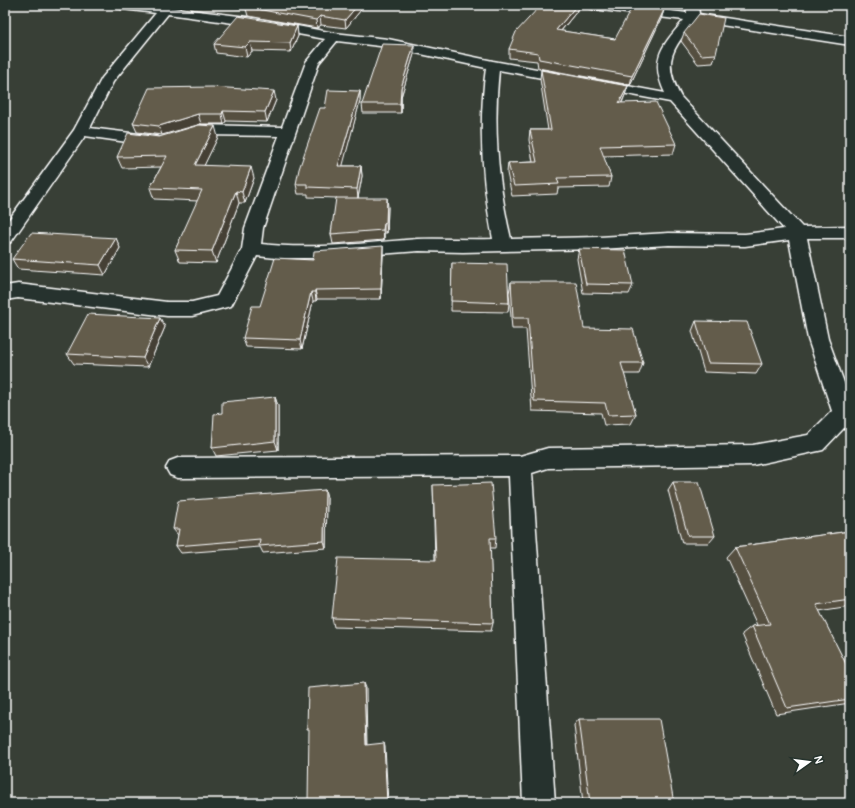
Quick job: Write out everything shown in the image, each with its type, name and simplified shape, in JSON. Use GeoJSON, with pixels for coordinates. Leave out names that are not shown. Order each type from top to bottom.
{"type":"FeatureCollection","features":[{"type":"Feature","properties":{"kind":"street"},"geometry":{"type":"LineString","coordinates":[[122,5],[255,22],[334,37],[388,43],[493,65],[675,99]]}},
{"type":"Feature","properties":{"kind":"street"},"geometry":{"type":"LineString","coordinates":[[593,5],[692,11],[850,41]]}},
{"type":"Feature","properties":{"kind":"street"},"geometry":{"type":"LineString","coordinates":[[5,238],[81,131],[107,81],[164,11]]}},
{"type":"Feature","properties":{"kind":"street"},"geometry":{"type":"LineString","coordinates":[[178,468],[520,466],[548,458],[753,455],[815,443],[847,417],[818,339],[797,233],[675,99],[670,89],[664,68],[664,57],[687,23],[692,11]]}},
{"type":"Feature","properties":{"kind":"street"},"geometry":{"type":"LineString","coordinates":[[5,293],[18,291],[167,309],[192,309],[224,301],[251,249],[254,228],[312,62],[334,37]]}},
{"type":"Feature","properties":{"kind":"street"},"geometry":{"type":"LineString","coordinates":[[493,65],[489,93],[489,143],[496,210],[503,244]]}},
{"type":"Feature","properties":{"kind":"street"},"geometry":{"type":"LineString","coordinates":[[81,131],[162,142],[202,130],[288,132]]}},
{"type":"Feature","properties":{"kind":"street"},"geometry":{"type":"LineString","coordinates":[[251,249],[276,252],[326,252],[419,245],[463,246],[599,243],[669,239],[745,240],[797,233],[850,232]]}},
{"type":"Feature","properties":{"kind":"street"},"geometry":{"type":"LineString","coordinates":[[520,466],[539,803]]}},
{"type":"Feature","properties":{"kind":"building"},"geometry":{"type":"Polygon","coordinates":[[[248,5],[358,5],[345,20],[320,16],[316,20],[246,7],[248,5]]]}},
{"type":"Feature","properties":{"kind":"building"},"geometry":{"type":"Polygon","coordinates":[[[541,5],[577,5],[556,30],[615,39],[632,7],[664,10],[632,76],[539,59],[538,53],[509,49],[516,32],[541,5]]]}},
{"type":"Feature","properties":{"kind":"building"},"geometry":{"type":"Polygon","coordinates":[[[699,14],[724,18],[716,54],[701,55],[684,33],[699,14]]]}},
{"type":"Feature","properties":{"kind":"building"},"geometry":{"type":"Polygon","coordinates":[[[238,16],[297,26],[290,43],[250,42],[245,47],[214,44],[238,16]]]}},
{"type":"Feature","properties":{"kind":"building"},"geometry":{"type":"Polygon","coordinates":[[[382,44],[414,45],[401,88],[400,104],[362,104],[382,44]]]}},
{"type":"Feature","properties":{"kind":"building"},"geometry":{"type":"Polygon","coordinates":[[[541,70],[628,86],[619,103],[656,102],[676,144],[600,146],[611,177],[557,178],[559,184],[514,186],[508,163],[537,162],[530,130],[551,130],[541,70]]]}},
{"type":"Feature","properties":{"kind":"building"},"geometry":{"type":"Polygon","coordinates":[[[212,87],[274,91],[265,112],[223,111],[222,114],[198,114],[159,126],[133,123],[149,88],[212,87]]]}},
{"type":"Feature","properties":{"kind":"building"},"geometry":{"type":"Polygon","coordinates":[[[328,90],[360,91],[338,166],[361,166],[357,189],[307,187],[307,184],[296,184],[299,169],[320,108],[325,108],[328,90]]]}},
{"type":"Feature","properties":{"kind":"building"},"geometry":{"type":"Polygon","coordinates":[[[199,125],[215,126],[195,165],[251,167],[242,192],[236,191],[212,251],[175,250],[202,190],[150,188],[167,156],[117,157],[128,133],[159,137],[199,125]]]}},
{"type":"Feature","properties":{"kind":"building"},"geometry":{"type":"Polygon","coordinates":[[[336,198],[387,198],[386,223],[384,223],[383,230],[331,234],[336,198]]]}},
{"type":"Feature","properties":{"kind":"building"},"geometry":{"type":"Polygon","coordinates":[[[31,233],[116,238],[100,265],[12,259],[31,233]]]}},
{"type":"Feature","properties":{"kind":"building"},"geometry":{"type":"Polygon","coordinates":[[[383,246],[381,289],[315,290],[315,292],[311,292],[300,340],[243,338],[252,306],[260,306],[275,258],[313,260],[314,251],[383,246]]]}},
{"type":"Feature","properties":{"kind":"building"},"geometry":{"type":"Polygon","coordinates":[[[579,249],[625,250],[633,285],[586,284],[579,249]]]}},
{"type":"Feature","properties":{"kind":"building"},"geometry":{"type":"Polygon","coordinates":[[[452,263],[507,264],[509,303],[451,301],[452,263]]]}},
{"type":"Feature","properties":{"kind":"building"},"geometry":{"type":"Polygon","coordinates":[[[511,282],[576,282],[584,328],[633,329],[643,363],[621,363],[636,414],[608,415],[605,403],[534,401],[528,318],[513,318],[511,282]]]}},
{"type":"Feature","properties":{"kind":"building"},"geometry":{"type":"Polygon","coordinates":[[[88,314],[160,318],[143,358],[67,354],[88,314]]]}},
{"type":"Feature","properties":{"kind":"building"},"geometry":{"type":"Polygon","coordinates":[[[696,321],[747,322],[762,364],[708,363],[696,321]]]}},
{"type":"Feature","properties":{"kind":"building"},"geometry":{"type":"Polygon","coordinates":[[[275,397],[275,441],[212,448],[214,414],[222,413],[222,402],[275,397]]]}},
{"type":"Feature","properties":{"kind":"building"},"geometry":{"type":"Polygon","coordinates":[[[673,482],[699,482],[715,536],[688,536],[673,482]]]}},
{"type":"Feature","properties":{"kind":"building"},"geometry":{"type":"Polygon","coordinates":[[[491,483],[496,538],[490,538],[493,623],[332,618],[338,558],[436,560],[433,485],[491,483]]]}},
{"type":"Feature","properties":{"kind":"building"},"geometry":{"type":"Polygon","coordinates":[[[325,490],[324,541],[259,546],[260,539],[176,546],[179,529],[173,529],[178,501],[325,490]]]}},
{"type":"Feature","properties":{"kind":"building"},"geometry":{"type":"Polygon","coordinates":[[[850,531],[850,599],[816,604],[850,672],[850,699],[787,708],[752,626],[770,624],[735,547],[850,531]]]}},
{"type":"Feature","properties":{"kind":"building"},"geometry":{"type":"Polygon","coordinates":[[[364,683],[366,745],[384,743],[387,803],[308,803],[308,688],[364,683]]]}},
{"type":"Feature","properties":{"kind":"building"},"geometry":{"type":"Polygon","coordinates":[[[579,719],[659,719],[674,803],[590,803],[579,719]]]}}]}
